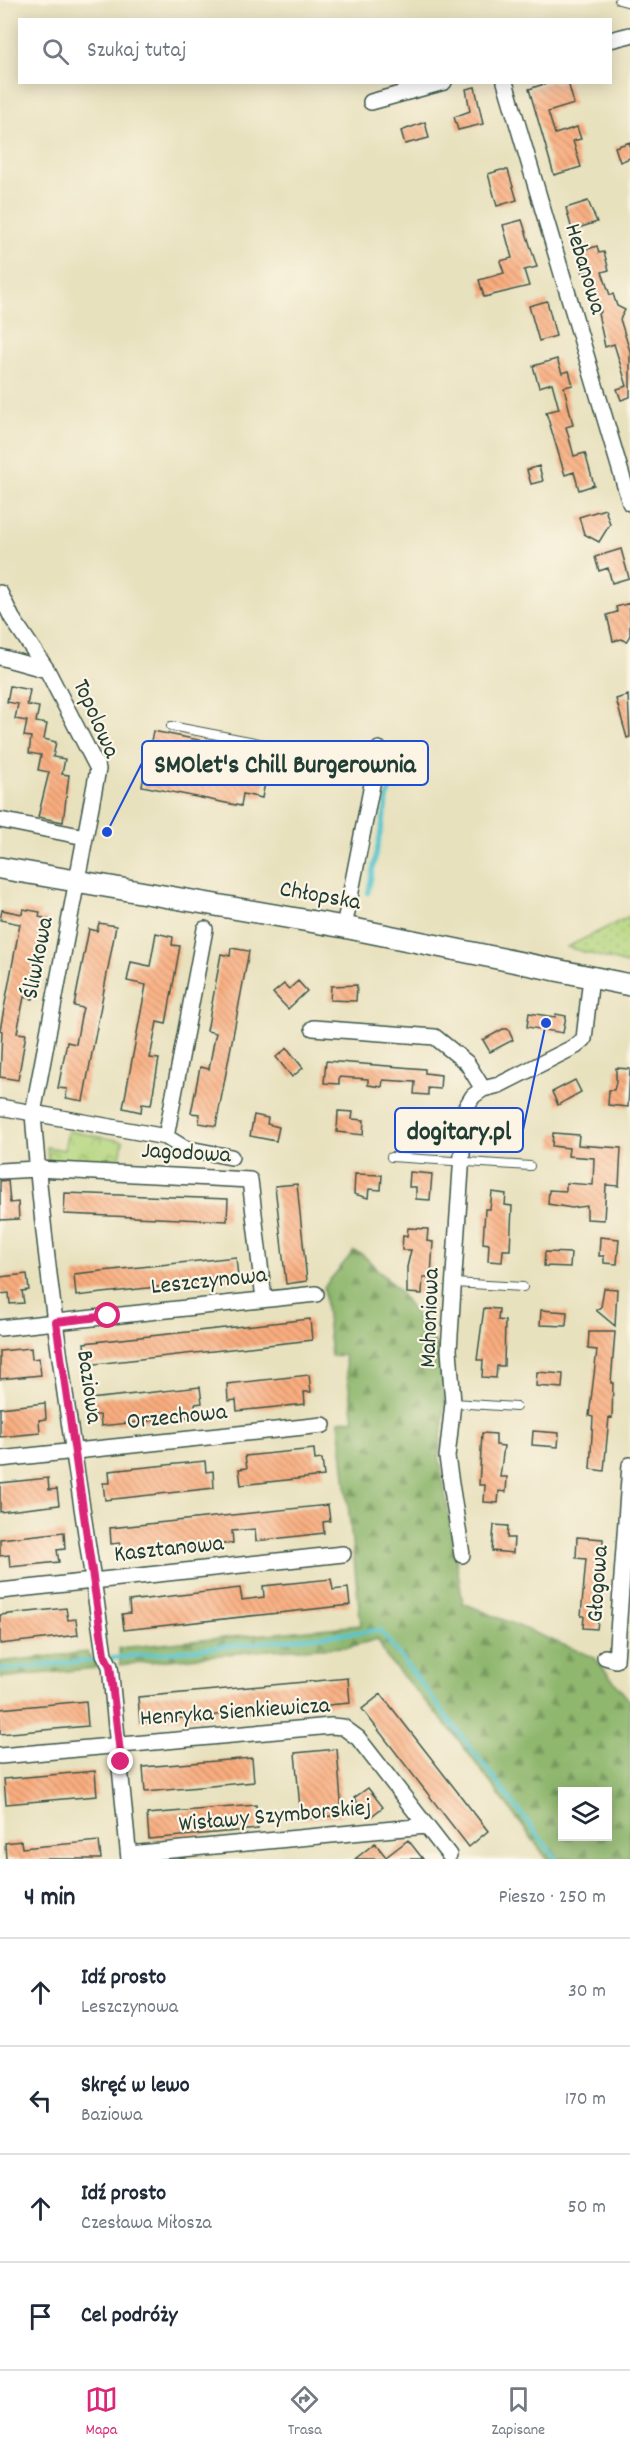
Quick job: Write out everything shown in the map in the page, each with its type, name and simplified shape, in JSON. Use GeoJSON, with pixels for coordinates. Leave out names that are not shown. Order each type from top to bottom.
{"type":"FeatureCollection","features":[{"type":"Feature","properties":{"kind":"street"},"geometry":{"type":"LineString","coordinates":[[612,40],[630,35]]}},
{"type":"Feature","properties":{"kind":"street"},"geometry":{"type":"LineString","coordinates":[[371,102],[437,84]]}},
{"type":"Feature","properties":{"kind":"street","name":"Hebanowa"},"geometry":{"type":"LineString","coordinates":[[506,84],[630,503]]}},
{"type":"Feature","properties":{"kind":"street"},"geometry":{"type":"LineString","coordinates":[[0,593],[12,618],[47,669]]}},
{"type":"Feature","properties":{"kind":"street","name":"Topolowa"},"geometry":{"type":"LineString","coordinates":[[0,657],[47,669],[98,769],[76,882]]}},
{"type":"Feature","properties":{"kind":"street"},"geometry":{"type":"LineString","coordinates":[[344,927],[379,749]]}},
{"type":"Feature","properties":{"kind":"street"},"geometry":{"type":"LineString","coordinates":[[0,820],[85,837]]}},
{"type":"Feature","properties":{"kind":"street","name":"Chłopska"},"geometry":{"type":"LineString","coordinates":[[0,868],[344,927],[630,985]]}},
{"type":"Feature","properties":{"kind":"street","name":"Śliwkowa"},"geometry":{"type":"LineString","coordinates":[[33,1113],[76,882]]}},
{"type":"Feature","properties":{"kind":"street"},"geometry":{"type":"LineString","coordinates":[[166,1137],[205,929]]}},
{"type":"Feature","properties":{"kind":"street","name":"Mahoniowa"},"geometry":{"type":"LineString","coordinates":[[462,1555],[447,1457],[453,1403],[449,1350],[465,1109],[472,1096],[483,1089],[547,1061],[584,1039],[591,977]]}},
{"type":"Feature","properties":{"kind":"street"},"geometry":{"type":"LineString","coordinates":[[313,1028],[435,1036],[467,1063],[483,1089]]}},
{"type":"Feature","properties":{"kind":"street"},"geometry":{"type":"LineString","coordinates":[[0,1107],[166,1137],[184,1148],[231,1157]]}},
{"type":"Feature","properties":{"kind":"street","name":"Baziowa"},"geometry":{"type":"LineString","coordinates":[[33,1113],[37,1169],[56,1322],[120,1745],[129,1856]]}},
{"type":"Feature","properties":{"kind":"street","name":"Jagodowa"},"geometry":{"type":"LineString","coordinates":[[0,1171],[37,1169],[250,1180],[264,1299]]}},
{"type":"Feature","properties":{"kind":"street","name":"Leszczynowa"},"geometry":{"type":"LineString","coordinates":[[0,1328],[316,1294]]}},
{"type":"Feature","properties":{"kind":"street","name":"Orzechowa"},"geometry":{"type":"LineString","coordinates":[[0,1459],[323,1425]]}},
{"type":"Feature","properties":{"kind":"street","name":"Głogowa"},"geometry":{"type":"LineString","coordinates":[[605,1657],[616,1660],[630,1465]]}},
{"type":"Feature","properties":{"kind":"street","name":"Kasztanowa"},"geometry":{"type":"LineString","coordinates":[[0,1591],[343,1554]]}},
{"type":"Feature","properties":{"kind":"street","name":"Henryka Sienkiewicza"},"geometry":{"type":"LineString","coordinates":[[0,1756],[331,1726],[343,1727],[358,1738],[449,1855]]}},
{"type":"Feature","properties":{"kind":"street","name":"Wisławy Szymborskiej"},"geometry":{"type":"LineString","coordinates":[[129,1856],[426,1826]]}},
{"type":"Feature","properties":{"kind":"lane"},"geometry":{"type":"LineString","coordinates":[[620,0],[630,3]]}},
{"type":"Feature","properties":{"kind":"lane"},"geometry":{"type":"LineString","coordinates":[[171,726],[301,751]]}},
{"type":"Feature","properties":{"kind":"lane"},"geometry":{"type":"LineString","coordinates":[[391,1157],[530,1166]]}},
{"type":"Feature","properties":{"kind":"lane"},"geometry":{"type":"LineString","coordinates":[[454,1283],[523,1287]]}},
{"type":"Feature","properties":{"kind":"lane"},"geometry":{"type":"LineString","coordinates":[[453,1403],[516,1407]]}},
{"type":"Feature","properties":{"kind":"green space"},"geometry":{"type":"Polygon","coordinates":[[[630,916],[630,965],[567,947],[630,916]]]}},
{"type":"Feature","properties":{"kind":"green space"},"geometry":{"type":"Polygon","coordinates":[[[68,1131],[123,1141],[119,1164],[48,1161],[47,1147],[64,1150],[68,1131]]]}},
{"type":"Feature","properties":{"kind":"green space"},"geometry":{"type":"Polygon","coordinates":[[[354,1251],[363,1255],[399,1291],[440,1350],[445,1403],[439,1455],[463,1603],[595,1658],[630,1701],[630,1859],[547,1859],[454,1734],[386,1657],[378,1639],[349,1647],[268,1650],[120,1665],[119,1648],[361,1625],[339,1421],[354,1419],[344,1355],[331,1356],[324,1287],[354,1251]]]}},
{"type":"Feature","properties":{"kind":"green space"},"geometry":{"type":"Polygon","coordinates":[[[87,1652],[97,1668],[0,1678],[0,1662],[87,1652]]]}},
{"type":"Feature","properties":{"kind":"building"},"geometry":{"type":"Polygon","coordinates":[[[544,84],[569,84],[574,104],[548,112],[555,134],[577,127],[581,139],[573,141],[581,167],[554,175],[529,89],[544,84]]]}},
{"type":"Feature","properties":{"kind":"building"},"geometry":{"type":"Polygon","coordinates":[[[475,87],[483,124],[458,130],[454,117],[470,111],[466,89],[475,87]]]}},
{"type":"Feature","properties":{"kind":"building"},"geometry":{"type":"Polygon","coordinates":[[[425,122],[429,138],[405,144],[401,131],[425,122]]]}},
{"type":"Feature","properties":{"kind":"building"},"geometry":{"type":"Polygon","coordinates":[[[630,142],[630,158],[620,162],[615,147],[630,142]]]}},
{"type":"Feature","properties":{"kind":"building"},"geometry":{"type":"Polygon","coordinates":[[[508,170],[517,200],[497,206],[488,174],[508,170]]]}},
{"type":"Feature","properties":{"kind":"building"},"geometry":{"type":"Polygon","coordinates":[[[588,201],[597,222],[572,230],[566,208],[588,201]]]}},
{"type":"Feature","properties":{"kind":"building"},"geometry":{"type":"Polygon","coordinates":[[[522,220],[537,267],[524,270],[529,286],[484,297],[479,280],[504,273],[500,261],[512,258],[503,225],[522,220]]]}},
{"type":"Feature","properties":{"kind":"building"},"geometry":{"type":"Polygon","coordinates":[[[597,246],[599,253],[604,252],[609,270],[602,272],[610,295],[613,294],[617,306],[625,310],[620,319],[630,351],[630,397],[621,400],[617,389],[627,386],[614,344],[605,347],[598,313],[601,312],[592,278],[588,280],[586,272],[583,273],[580,261],[585,259],[582,251],[597,246]]]}},
{"type":"Feature","properties":{"kind":"building"},"geometry":{"type":"Polygon","coordinates":[[[547,301],[556,336],[539,341],[529,306],[547,301]]]}},
{"type":"Feature","properties":{"kind":"building"},"geometry":{"type":"Polygon","coordinates":[[[557,359],[562,373],[569,371],[573,385],[564,387],[573,425],[566,427],[574,456],[585,453],[594,485],[579,490],[574,472],[565,475],[546,412],[559,409],[552,383],[539,387],[533,366],[557,359]]]}},
{"type":"Feature","properties":{"kind":"building"},"geometry":{"type":"Polygon","coordinates":[[[539,466],[543,481],[531,484],[527,470],[539,466]]]}},
{"type":"Feature","properties":{"kind":"building"},"geometry":{"type":"Polygon","coordinates":[[[605,509],[610,524],[599,542],[584,534],[579,517],[605,509]]]}},
{"type":"Feature","properties":{"kind":"building"},"geometry":{"type":"Polygon","coordinates":[[[621,549],[629,578],[612,583],[608,568],[599,571],[595,557],[621,549]]]}},
{"type":"Feature","properties":{"kind":"building"},"geometry":{"type":"Polygon","coordinates":[[[630,603],[630,635],[626,642],[622,639],[613,641],[607,615],[617,612],[616,607],[630,603]]]}},
{"type":"Feature","properties":{"kind":"building"},"geometry":{"type":"Polygon","coordinates":[[[10,686],[30,690],[27,705],[39,707],[36,722],[47,724],[44,739],[56,742],[53,757],[65,759],[62,774],[69,775],[63,822],[38,817],[49,772],[38,770],[41,755],[29,753],[31,737],[24,736],[27,721],[15,719],[18,704],[7,702],[10,686]]]}},
{"type":"Feature","properties":{"kind":"building"},"geometry":{"type":"Polygon","coordinates":[[[628,695],[630,737],[627,738],[616,699],[628,695]]]}},
{"type":"Feature","properties":{"kind":"building"},"geometry":{"type":"Polygon","coordinates":[[[153,731],[279,756],[276,775],[267,773],[262,798],[243,794],[241,806],[142,786],[153,731]]]}},
{"type":"Feature","properties":{"kind":"building"},"geometry":{"type":"Polygon","coordinates":[[[23,909],[40,912],[39,917],[48,919],[33,999],[24,997],[17,1033],[26,1034],[18,1080],[0,1077],[2,1031],[0,1030],[20,924],[0,920],[2,910],[22,914],[23,909]]]}},
{"type":"Feature","properties":{"kind":"building"},"geometry":{"type":"Polygon","coordinates":[[[99,923],[116,926],[83,1101],[66,1098],[67,1089],[58,1088],[67,1042],[76,1044],[83,1008],[74,1006],[89,929],[97,931],[99,923]]]}},
{"type":"Feature","properties":{"kind":"building"},"geometry":{"type":"Polygon","coordinates":[[[156,933],[173,937],[172,945],[180,946],[166,1024],[157,1022],[150,1058],[159,1059],[151,1105],[142,1104],[141,1112],[123,1108],[146,985],[127,981],[131,962],[150,966],[156,933]]]}},
{"type":"Feature","properties":{"kind":"building"},"geometry":{"type":"Polygon","coordinates":[[[231,948],[249,951],[216,1126],[199,1123],[200,1114],[191,1113],[200,1067],[209,1069],[216,1033],[207,1031],[221,954],[230,956],[231,948]]]}},
{"type":"Feature","properties":{"kind":"building"},"geometry":{"type":"Polygon","coordinates":[[[298,981],[307,991],[288,1009],[273,993],[284,984],[289,989],[298,981]]]}},
{"type":"Feature","properties":{"kind":"building"},"geometry":{"type":"Polygon","coordinates":[[[357,985],[356,1001],[330,1000],[331,986],[357,985]]]}},
{"type":"Feature","properties":{"kind":"building"},"geometry":{"type":"Polygon","coordinates":[[[529,1013],[555,1017],[556,1014],[566,1016],[563,1033],[527,1027],[529,1013]]]}},
{"type":"Feature","properties":{"kind":"building"},"geometry":{"type":"Polygon","coordinates":[[[503,1029],[508,1029],[513,1040],[490,1052],[483,1040],[503,1029]]]}},
{"type":"Feature","properties":{"kind":"building"},"geometry":{"type":"Polygon","coordinates":[[[287,1048],[303,1068],[292,1077],[276,1057],[287,1048]]]}},
{"type":"Feature","properties":{"kind":"building"},"geometry":{"type":"Polygon","coordinates":[[[326,1061],[425,1069],[425,1073],[441,1075],[440,1089],[428,1088],[428,1095],[414,1094],[415,1082],[383,1080],[382,1087],[368,1085],[368,1079],[339,1077],[339,1084],[324,1083],[326,1061]]]}},
{"type":"Feature","properties":{"kind":"building"},"geometry":{"type":"Polygon","coordinates":[[[616,1068],[630,1069],[628,1107],[608,1105],[609,1090],[614,1090],[616,1082],[616,1068]]]}},
{"type":"Feature","properties":{"kind":"building"},"geometry":{"type":"Polygon","coordinates":[[[575,1080],[581,1092],[558,1105],[552,1092],[575,1080]]]}},
{"type":"Feature","properties":{"kind":"building"},"geometry":{"type":"Polygon","coordinates":[[[338,1111],[353,1112],[352,1119],[364,1120],[363,1135],[337,1132],[338,1111]]]}},
{"type":"Feature","properties":{"kind":"building"},"geometry":{"type":"Polygon","coordinates":[[[254,1115],[268,1118],[267,1124],[279,1127],[276,1141],[250,1136],[254,1115]]]}},
{"type":"Feature","properties":{"kind":"building"},"geometry":{"type":"Polygon","coordinates":[[[553,1133],[579,1135],[578,1145],[621,1148],[619,1186],[606,1185],[604,1220],[587,1219],[587,1206],[572,1208],[548,1204],[549,1190],[566,1191],[566,1183],[593,1185],[594,1158],[568,1156],[569,1148],[552,1146],[553,1133]]]}},
{"type":"Feature","properties":{"kind":"building"},"geometry":{"type":"Polygon","coordinates":[[[410,1172],[432,1174],[430,1200],[416,1199],[416,1187],[409,1187],[410,1172]]]}},
{"type":"Feature","properties":{"kind":"building"},"geometry":{"type":"Polygon","coordinates":[[[355,1174],[382,1175],[381,1190],[369,1189],[368,1198],[354,1194],[355,1174]]]}},
{"type":"Feature","properties":{"kind":"building"},"geometry":{"type":"Polygon","coordinates":[[[8,1180],[10,1203],[18,1202],[19,1219],[0,1220],[0,1181],[8,1180]]]}},
{"type":"Feature","properties":{"kind":"building"},"geometry":{"type":"Polygon","coordinates":[[[297,1184],[307,1281],[286,1284],[275,1186],[297,1184]]]}},
{"type":"Feature","properties":{"kind":"building"},"geometry":{"type":"Polygon","coordinates":[[[492,1192],[506,1194],[505,1205],[512,1206],[510,1250],[503,1250],[502,1262],[488,1261],[489,1244],[483,1243],[485,1209],[490,1209],[492,1192]]]}},
{"type":"Feature","properties":{"kind":"building"},"geometry":{"type":"Polygon","coordinates":[[[65,1193],[228,1199],[227,1221],[64,1214],[65,1193]]]}},
{"type":"Feature","properties":{"kind":"building"},"geometry":{"type":"Polygon","coordinates":[[[408,1228],[428,1229],[427,1241],[433,1242],[431,1277],[423,1277],[422,1294],[407,1293],[407,1267],[411,1250],[402,1250],[403,1235],[407,1236],[408,1228]]]}},
{"type":"Feature","properties":{"kind":"building"},"geometry":{"type":"Polygon","coordinates":[[[600,1237],[619,1239],[617,1264],[604,1263],[604,1256],[599,1256],[600,1237]]]}},
{"type":"Feature","properties":{"kind":"building"},"geometry":{"type":"Polygon","coordinates":[[[545,1252],[571,1253],[570,1267],[544,1266],[545,1252]]]}},
{"type":"Feature","properties":{"kind":"building"},"geometry":{"type":"Polygon","coordinates":[[[236,1257],[238,1278],[76,1296],[74,1274],[236,1257]]]}},
{"type":"Feature","properties":{"kind":"building"},"geometry":{"type":"Polygon","coordinates":[[[27,1274],[29,1290],[22,1291],[24,1303],[10,1304],[9,1293],[0,1294],[0,1277],[27,1274]]]}},
{"type":"Feature","properties":{"kind":"building"},"geometry":{"type":"Polygon","coordinates":[[[604,1288],[617,1289],[615,1326],[596,1310],[601,1307],[604,1288]]]}},
{"type":"Feature","properties":{"kind":"building"},"geometry":{"type":"Polygon","coordinates":[[[484,1308],[499,1309],[498,1320],[505,1321],[504,1366],[497,1366],[496,1378],[482,1377],[483,1360],[477,1360],[484,1308]]]}},
{"type":"Feature","properties":{"kind":"building"},"geometry":{"type":"Polygon","coordinates":[[[541,1310],[567,1312],[566,1326],[540,1325],[541,1310]]]}},
{"type":"Feature","properties":{"kind":"building"},"geometry":{"type":"Polygon","coordinates":[[[310,1319],[312,1340],[86,1365],[84,1343],[310,1319]]]}},
{"type":"Feature","properties":{"kind":"building"},"geometry":{"type":"Polygon","coordinates":[[[589,1332],[615,1332],[611,1383],[613,1383],[612,1418],[609,1417],[604,1471],[590,1469],[593,1417],[589,1416],[597,1350],[588,1349],[589,1332]]]}},
{"type":"Feature","properties":{"kind":"building"},"geometry":{"type":"Polygon","coordinates":[[[31,1348],[32,1359],[39,1358],[41,1375],[0,1379],[0,1351],[31,1348]]]}},
{"type":"Feature","properties":{"kind":"building"},"geometry":{"type":"Polygon","coordinates":[[[537,1372],[563,1374],[562,1388],[536,1386],[537,1372]]]}},
{"type":"Feature","properties":{"kind":"building"},"geometry":{"type":"Polygon","coordinates":[[[309,1375],[311,1392],[304,1392],[305,1404],[237,1411],[236,1400],[228,1401],[227,1384],[309,1375]]]}},
{"type":"Feature","properties":{"kind":"building"},"geometry":{"type":"Polygon","coordinates":[[[200,1387],[202,1403],[195,1404],[196,1416],[101,1426],[100,1415],[92,1415],[90,1399],[200,1387]]]}},
{"type":"Feature","properties":{"kind":"building"},"geometry":{"type":"Polygon","coordinates":[[[45,1403],[46,1419],[39,1420],[40,1433],[0,1437],[0,1408],[45,1403]]]}},
{"type":"Feature","properties":{"kind":"building"},"geometry":{"type":"Polygon","coordinates":[[[533,1431],[559,1433],[558,1447],[532,1445],[533,1431]]]}},
{"type":"Feature","properties":{"kind":"building"},"geometry":{"type":"Polygon","coordinates":[[[482,1433],[496,1434],[496,1445],[504,1446],[500,1477],[507,1477],[506,1492],[499,1491],[498,1503],[484,1502],[485,1485],[479,1485],[482,1433]]]}},
{"type":"Feature","properties":{"kind":"building"},"geometry":{"type":"Polygon","coordinates":[[[314,1449],[315,1460],[322,1459],[324,1476],[241,1485],[239,1469],[247,1468],[245,1456],[314,1449]]]}},
{"type":"Feature","properties":{"kind":"building"},"geometry":{"type":"Polygon","coordinates":[[[205,1461],[206,1472],[213,1471],[214,1488],[105,1500],[103,1483],[110,1483],[109,1471],[205,1461]]]}},
{"type":"Feature","properties":{"kind":"building"},"geometry":{"type":"Polygon","coordinates":[[[48,1478],[49,1490],[57,1489],[59,1505],[0,1512],[0,1483],[48,1478]]]}},
{"type":"Feature","properties":{"kind":"building"},"geometry":{"type":"Polygon","coordinates":[[[328,1505],[330,1521],[323,1522],[324,1533],[256,1541],[255,1529],[232,1531],[233,1543],[121,1555],[120,1543],[111,1544],[110,1528],[328,1505]]]}},
{"type":"Feature","properties":{"kind":"building"},"geometry":{"type":"Polygon","coordinates":[[[494,1525],[508,1526],[507,1538],[514,1538],[513,1553],[492,1551],[494,1525]]]}},
{"type":"Feature","properties":{"kind":"building"},"geometry":{"type":"Polygon","coordinates":[[[64,1532],[65,1549],[57,1550],[59,1562],[10,1567],[9,1555],[0,1556],[0,1539],[64,1532]]]}},
{"type":"Feature","properties":{"kind":"building"},"geometry":{"type":"Polygon","coordinates":[[[577,1537],[603,1539],[603,1579],[597,1629],[583,1628],[584,1616],[581,1616],[586,1559],[576,1558],[577,1537]]]}},
{"type":"Feature","properties":{"kind":"building"},"geometry":{"type":"Polygon","coordinates":[[[331,1579],[333,1590],[348,1588],[350,1605],[124,1630],[122,1614],[130,1613],[129,1601],[240,1588],[242,1600],[264,1597],[263,1586],[331,1579]]]}},
{"type":"Feature","properties":{"kind":"building"},"geometry":{"type":"Polygon","coordinates":[[[66,1608],[68,1620],[76,1619],[78,1635],[0,1644],[0,1615],[66,1608]]]}},
{"type":"Feature","properties":{"kind":"building"},"geometry":{"type":"Polygon","coordinates":[[[348,1678],[350,1703],[140,1722],[138,1697],[348,1678]]]}},
{"type":"Feature","properties":{"kind":"building"},"geometry":{"type":"Polygon","coordinates":[[[381,1694],[488,1831],[469,1847],[362,1709],[381,1694]]]}},
{"type":"Feature","properties":{"kind":"building"},"geometry":{"type":"Polygon","coordinates":[[[86,1701],[88,1726],[0,1734],[0,1709],[86,1701]]]}},
{"type":"Feature","properties":{"kind":"building"},"geometry":{"type":"Polygon","coordinates":[[[337,1749],[342,1815],[301,1819],[295,1753],[337,1749]]]}},
{"type":"Feature","properties":{"kind":"building"},"geometry":{"type":"Polygon","coordinates":[[[252,1758],[254,1782],[145,1792],[143,1767],[252,1758]]]}},
{"type":"Feature","properties":{"kind":"building"},"geometry":{"type":"Polygon","coordinates":[[[95,1771],[97,1796],[6,1804],[4,1779],[95,1771]]]}},
{"type":"Feature","properties":{"kind":"building"},"geometry":{"type":"Polygon","coordinates":[[[368,1788],[383,1807],[369,1818],[354,1798],[368,1788]]]}},
{"type":"Feature","properties":{"kind":"building"},"geometry":{"type":"Polygon","coordinates":[[[256,1805],[258,1829],[149,1839],[147,1814],[256,1805]]]}},
{"type":"Feature","properties":{"kind":"building"},"geometry":{"type":"Polygon","coordinates":[[[408,1840],[423,1859],[355,1859],[375,1843],[386,1857],[408,1840]]]}},
{"type":"Feature","properties":{"kind":"building"},"geometry":{"type":"Polygon","coordinates":[[[21,1841],[22,1848],[99,1841],[101,1859],[6,1859],[5,1843],[21,1841]]]}},
{"type":"Feature","properties":{"kind":"waterway"},"geometry":{"type":"LineString","coordinates":[[368,893],[397,754]]}},
{"type":"Feature","properties":{"kind":"waterway"},"geometry":{"type":"LineString","coordinates":[[0,1670],[380,1630],[556,1859]]}},
{"type":"Feature","properties":{"kind":"place","name":"SMOlet's Chill Burgerownia"},"geometry":{"type":"Point","coordinates":[107,832]}},
{"type":"Feature","properties":{"kind":"place","name":"dogitary.pl"},"geometry":{"type":"Point","coordinates":[546,1023]}},
{"type":"Feature","properties":{"kind":"route"},"geometry":{"type":"LineString","coordinates":[[108,1316],[56,1322],[104,1654],[110,1666],[121,1762]]}}]}
